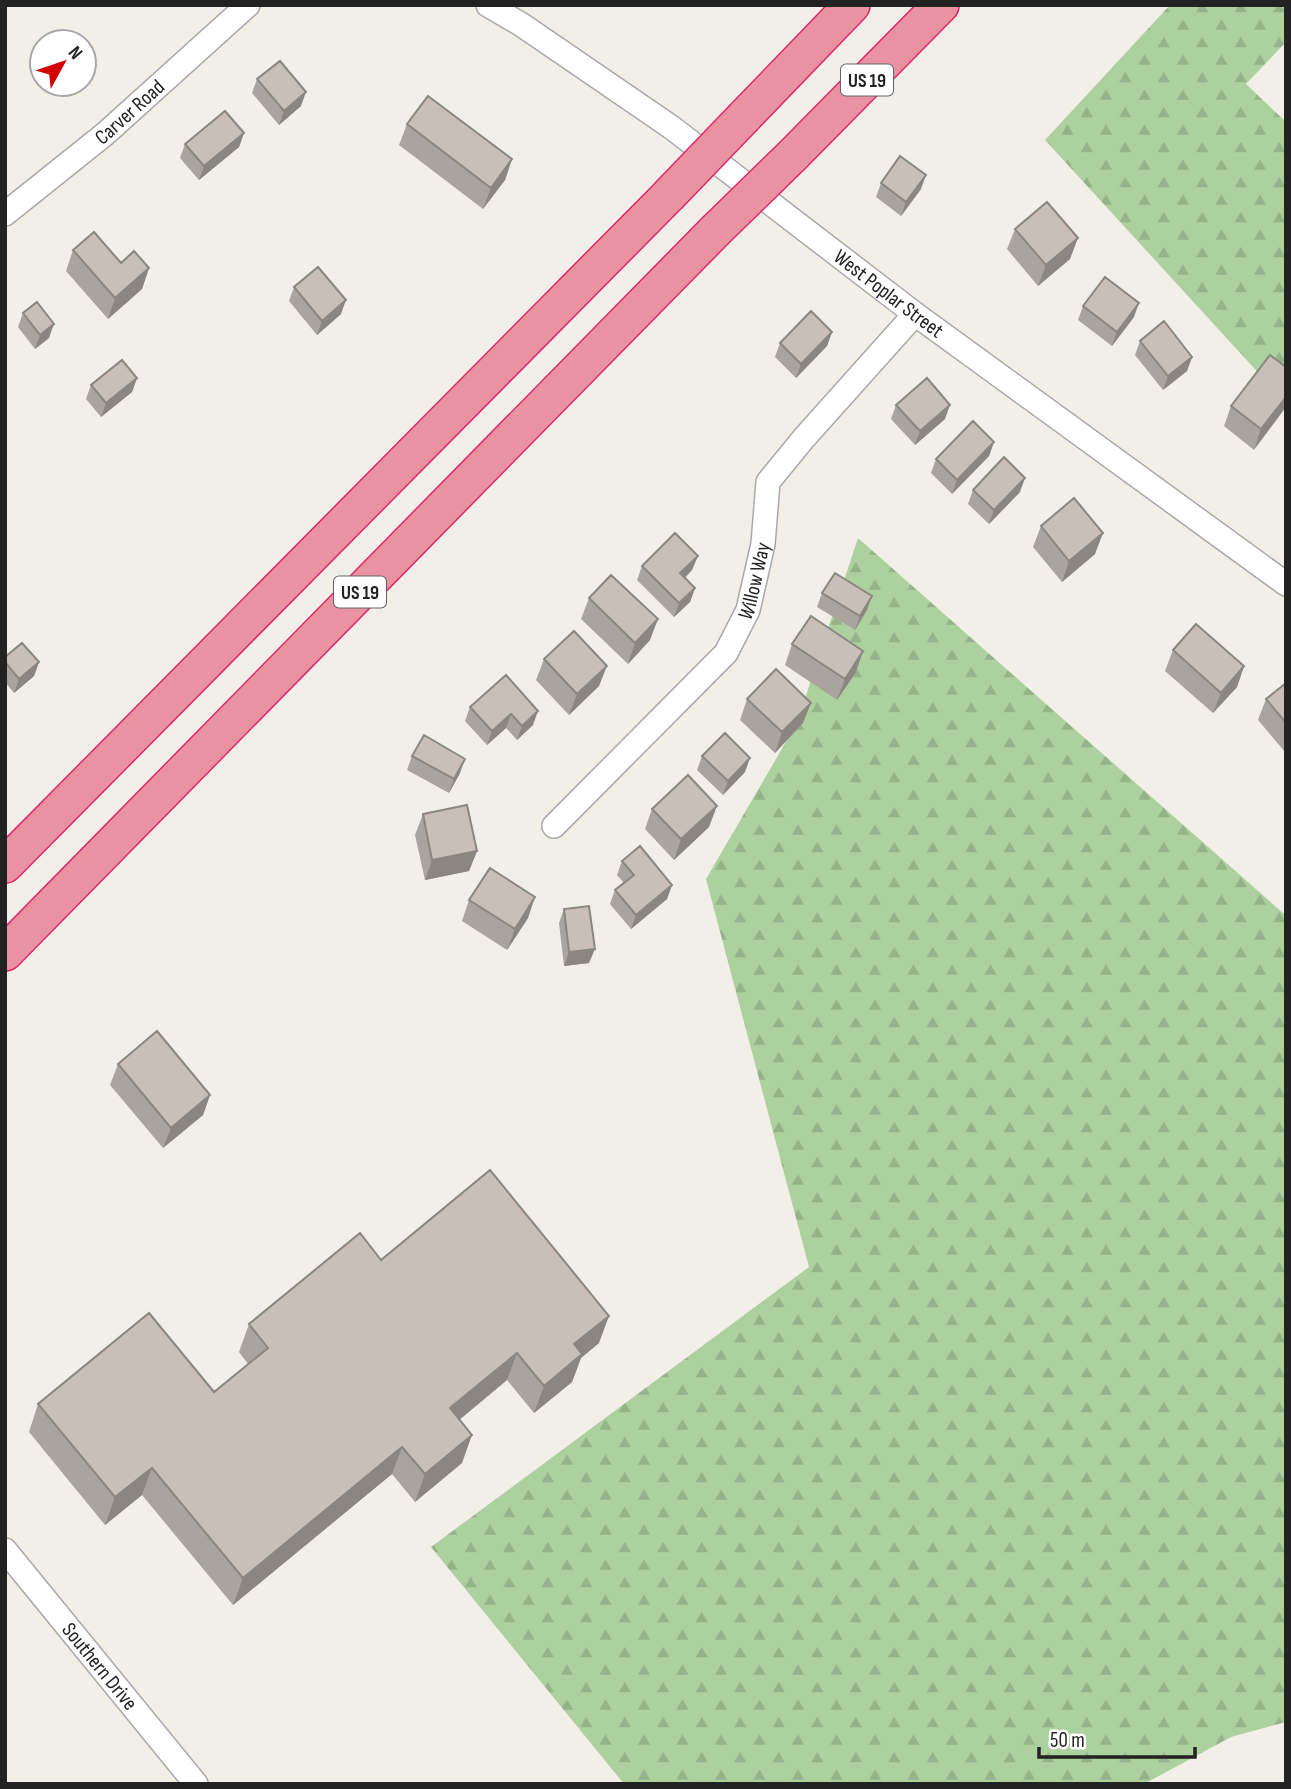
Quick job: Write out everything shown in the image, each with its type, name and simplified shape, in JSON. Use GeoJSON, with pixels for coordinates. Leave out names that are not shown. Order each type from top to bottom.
{"type":"FeatureCollection","features":[{"type":"Feature","properties":{"kind":"highway","name":"US 19"},"geometry":{"type":"LineString","coordinates":[[5,865],[668,196],[852,5]]}},
{"type":"Feature","properties":{"kind":"highway","name":"US 19"},"geometry":{"type":"LineString","coordinates":[[5,953],[941,5]]}},
{"type":"Feature","properties":{"kind":"street","name":"Carver Road"},"geometry":{"type":"LineString","coordinates":[[5,214],[105,134],[248,5]]}},
{"type":"Feature","properties":{"kind":"street","name":"West Poplar Street"},"geometry":{"type":"LineString","coordinates":[[488,5],[671,127],[915,314],[1286,584]]}},
{"type":"Feature","properties":{"kind":"street","name":"Willow Way"},"geometry":{"type":"LineString","coordinates":[[554,826],[726,653],[748,610],[763,544],[768,482],[915,314]]}},
{"type":"Feature","properties":{"kind":"street","name":"Southern Drive"},"geometry":{"type":"LineString","coordinates":[[5,1550],[195,1784]]}},
{"type":"Feature","properties":{"kind":"green space"},"geometry":{"type":"Polygon","coordinates":[[[1170,5],[1286,5],[1286,42],[1246,84],[1286,122],[1286,403],[1045,140],[1170,5]]]}},
{"type":"Feature","properties":{"kind":"green space"},"geometry":{"type":"Polygon","coordinates":[[[858,538],[1283,913],[1286,912],[1286,1722],[1231,1737],[1144,1784],[624,1784],[431,1547],[809,1267],[706,879],[797,723],[858,538]]]}},
{"type":"Feature","properties":{"kind":"building"},"geometry":{"type":"Polygon","coordinates":[[[280,61],[306,92],[284,111],[257,79],[280,61]]]}},
{"type":"Feature","properties":{"kind":"building"},"geometry":{"type":"Polygon","coordinates":[[[428,96],[512,159],[491,188],[407,124],[428,96]]]}},
{"type":"Feature","properties":{"kind":"building"},"geometry":{"type":"Polygon","coordinates":[[[225,111],[244,133],[204,166],[185,144],[225,111]]]}},
{"type":"Feature","properties":{"kind":"building"},"geometry":{"type":"Polygon","coordinates":[[[900,156],[926,175],[906,202],[881,183],[900,156]]]}},
{"type":"Feature","properties":{"kind":"building"},"geometry":{"type":"Polygon","coordinates":[[[1047,202],[1078,238],[1046,265],[1015,229],[1047,202]]]}},
{"type":"Feature","properties":{"kind":"building"},"geometry":{"type":"Polygon","coordinates":[[[94,232],[121,263],[134,251],[149,268],[115,298],[73,250],[94,232]]]}},
{"type":"Feature","properties":{"kind":"building"},"geometry":{"type":"Polygon","coordinates":[[[318,267],[346,300],[322,321],[294,287],[318,267]]]}},
{"type":"Feature","properties":{"kind":"building"},"geometry":{"type":"Polygon","coordinates":[[[1105,277],[1139,303],[1117,332],[1083,306],[1105,277]]]}},
{"type":"Feature","properties":{"kind":"building"},"geometry":{"type":"Polygon","coordinates":[[[37,302],[54,324],[40,335],[23,313],[37,302]]]}},
{"type":"Feature","properties":{"kind":"building"},"geometry":{"type":"Polygon","coordinates":[[[811,311],[832,332],[801,364],[780,343],[811,311]]]}},
{"type":"Feature","properties":{"kind":"building"},"geometry":{"type":"Polygon","coordinates":[[[1164,321],[1192,357],[1168,376],[1140,341],[1164,321]]]}},
{"type":"Feature","properties":{"kind":"building"},"geometry":{"type":"Polygon","coordinates":[[[1270,355],[1286,367],[1286,397],[1261,429],[1231,406],[1270,355]]]}},
{"type":"Feature","properties":{"kind":"building"},"geometry":{"type":"Polygon","coordinates":[[[122,360],[137,378],[106,403],[91,385],[122,360]]]}},
{"type":"Feature","properties":{"kind":"building"},"geometry":{"type":"Polygon","coordinates":[[[927,378],[950,405],[920,431],[896,405],[927,378]]]}},
{"type":"Feature","properties":{"kind":"building"},"geometry":{"type":"Polygon","coordinates":[[[973,421],[994,442],[957,480],[936,459],[973,421]]]}},
{"type":"Feature","properties":{"kind":"building"},"geometry":{"type":"Polygon","coordinates":[[[1004,457],[1025,478],[994,510],[973,490],[1004,457]]]}},
{"type":"Feature","properties":{"kind":"building"},"geometry":{"type":"Polygon","coordinates":[[[1074,498],[1103,533],[1069,561],[1041,526],[1074,498]]]}},
{"type":"Feature","properties":{"kind":"building"},"geometry":{"type":"Polygon","coordinates":[[[675,533],[698,556],[680,573],[695,588],[679,603],[642,566],[675,533]]]}},
{"type":"Feature","properties":{"kind":"building"},"geometry":{"type":"Polygon","coordinates":[[[835,573],[872,596],[860,616],[822,593],[835,573]]]}},
{"type":"Feature","properties":{"kind":"building"},"geometry":{"type":"Polygon","coordinates":[[[611,575],[658,619],[635,643],[589,598],[611,575]]]}},
{"type":"Feature","properties":{"kind":"building"},"geometry":{"type":"Polygon","coordinates":[[[811,616],[863,651],[845,679],[792,644],[811,616]]]}},
{"type":"Feature","properties":{"kind":"building"},"geometry":{"type":"Polygon","coordinates":[[[1196,624],[1244,666],[1221,693],[1173,650],[1196,624]]]}},
{"type":"Feature","properties":{"kind":"building"},"geometry":{"type":"Polygon","coordinates":[[[574,631],[607,666],[577,694],[544,659],[574,631]]]}},
{"type":"Feature","properties":{"kind":"building"},"geometry":{"type":"Polygon","coordinates":[[[22,643],[39,662],[19,679],[5,662],[5,657],[22,643]]]}},
{"type":"Feature","properties":{"kind":"building"},"geometry":{"type":"Polygon","coordinates":[[[776,669],[811,703],[782,732],[747,699],[776,669]]]}},
{"type":"Feature","properties":{"kind":"building"},"geometry":{"type":"Polygon","coordinates":[[[506,675],[538,711],[522,726],[511,714],[492,731],[470,707],[506,675]]]}},
{"type":"Feature","properties":{"kind":"building"},"geometry":{"type":"Polygon","coordinates":[[[1286,683],[1286,723],[1266,699],[1286,683]]]}},
{"type":"Feature","properties":{"kind":"building"},"geometry":{"type":"Polygon","coordinates":[[[725,733],[750,758],[728,781],[702,756],[725,733]]]}},
{"type":"Feature","properties":{"kind":"building"},"geometry":{"type":"Polygon","coordinates":[[[424,735],[465,759],[454,779],[412,756],[424,735]]]}},
{"type":"Feature","properties":{"kind":"building"},"geometry":{"type":"Polygon","coordinates":[[[688,775],[717,806],[681,839],[652,809],[688,775]]]}},
{"type":"Feature","properties":{"kind":"building"},"geometry":{"type":"Polygon","coordinates":[[[467,805],[477,851],[432,860],[423,814],[467,805]]]}},
{"type":"Feature","properties":{"kind":"building"},"geometry":{"type":"Polygon","coordinates":[[[640,846],[672,885],[636,915],[615,890],[634,875],[622,861],[640,846]]]}},
{"type":"Feature","properties":{"kind":"building"},"geometry":{"type":"Polygon","coordinates":[[[490,868],[535,897],[515,929],[469,900],[490,868]]]}},
{"type":"Feature","properties":{"kind":"building"},"geometry":{"type":"Polygon","coordinates":[[[589,906],[595,949],[569,952],[564,909],[589,906]]]}},
{"type":"Feature","properties":{"kind":"building"},"geometry":{"type":"Polygon","coordinates":[[[157,1031],[210,1095],[171,1128],[118,1064],[157,1031]]]}},
{"type":"Feature","properties":{"kind":"building"},"geometry":{"type":"Polygon","coordinates":[[[490,1170],[609,1316],[574,1344],[582,1354],[544,1386],[517,1353],[450,1408],[472,1435],[425,1474],[402,1447],[243,1578],[152,1468],[115,1497],[38,1404],[149,1313],[214,1392],[268,1348],[249,1324],[360,1233],[381,1260],[490,1170]]]}}]}
